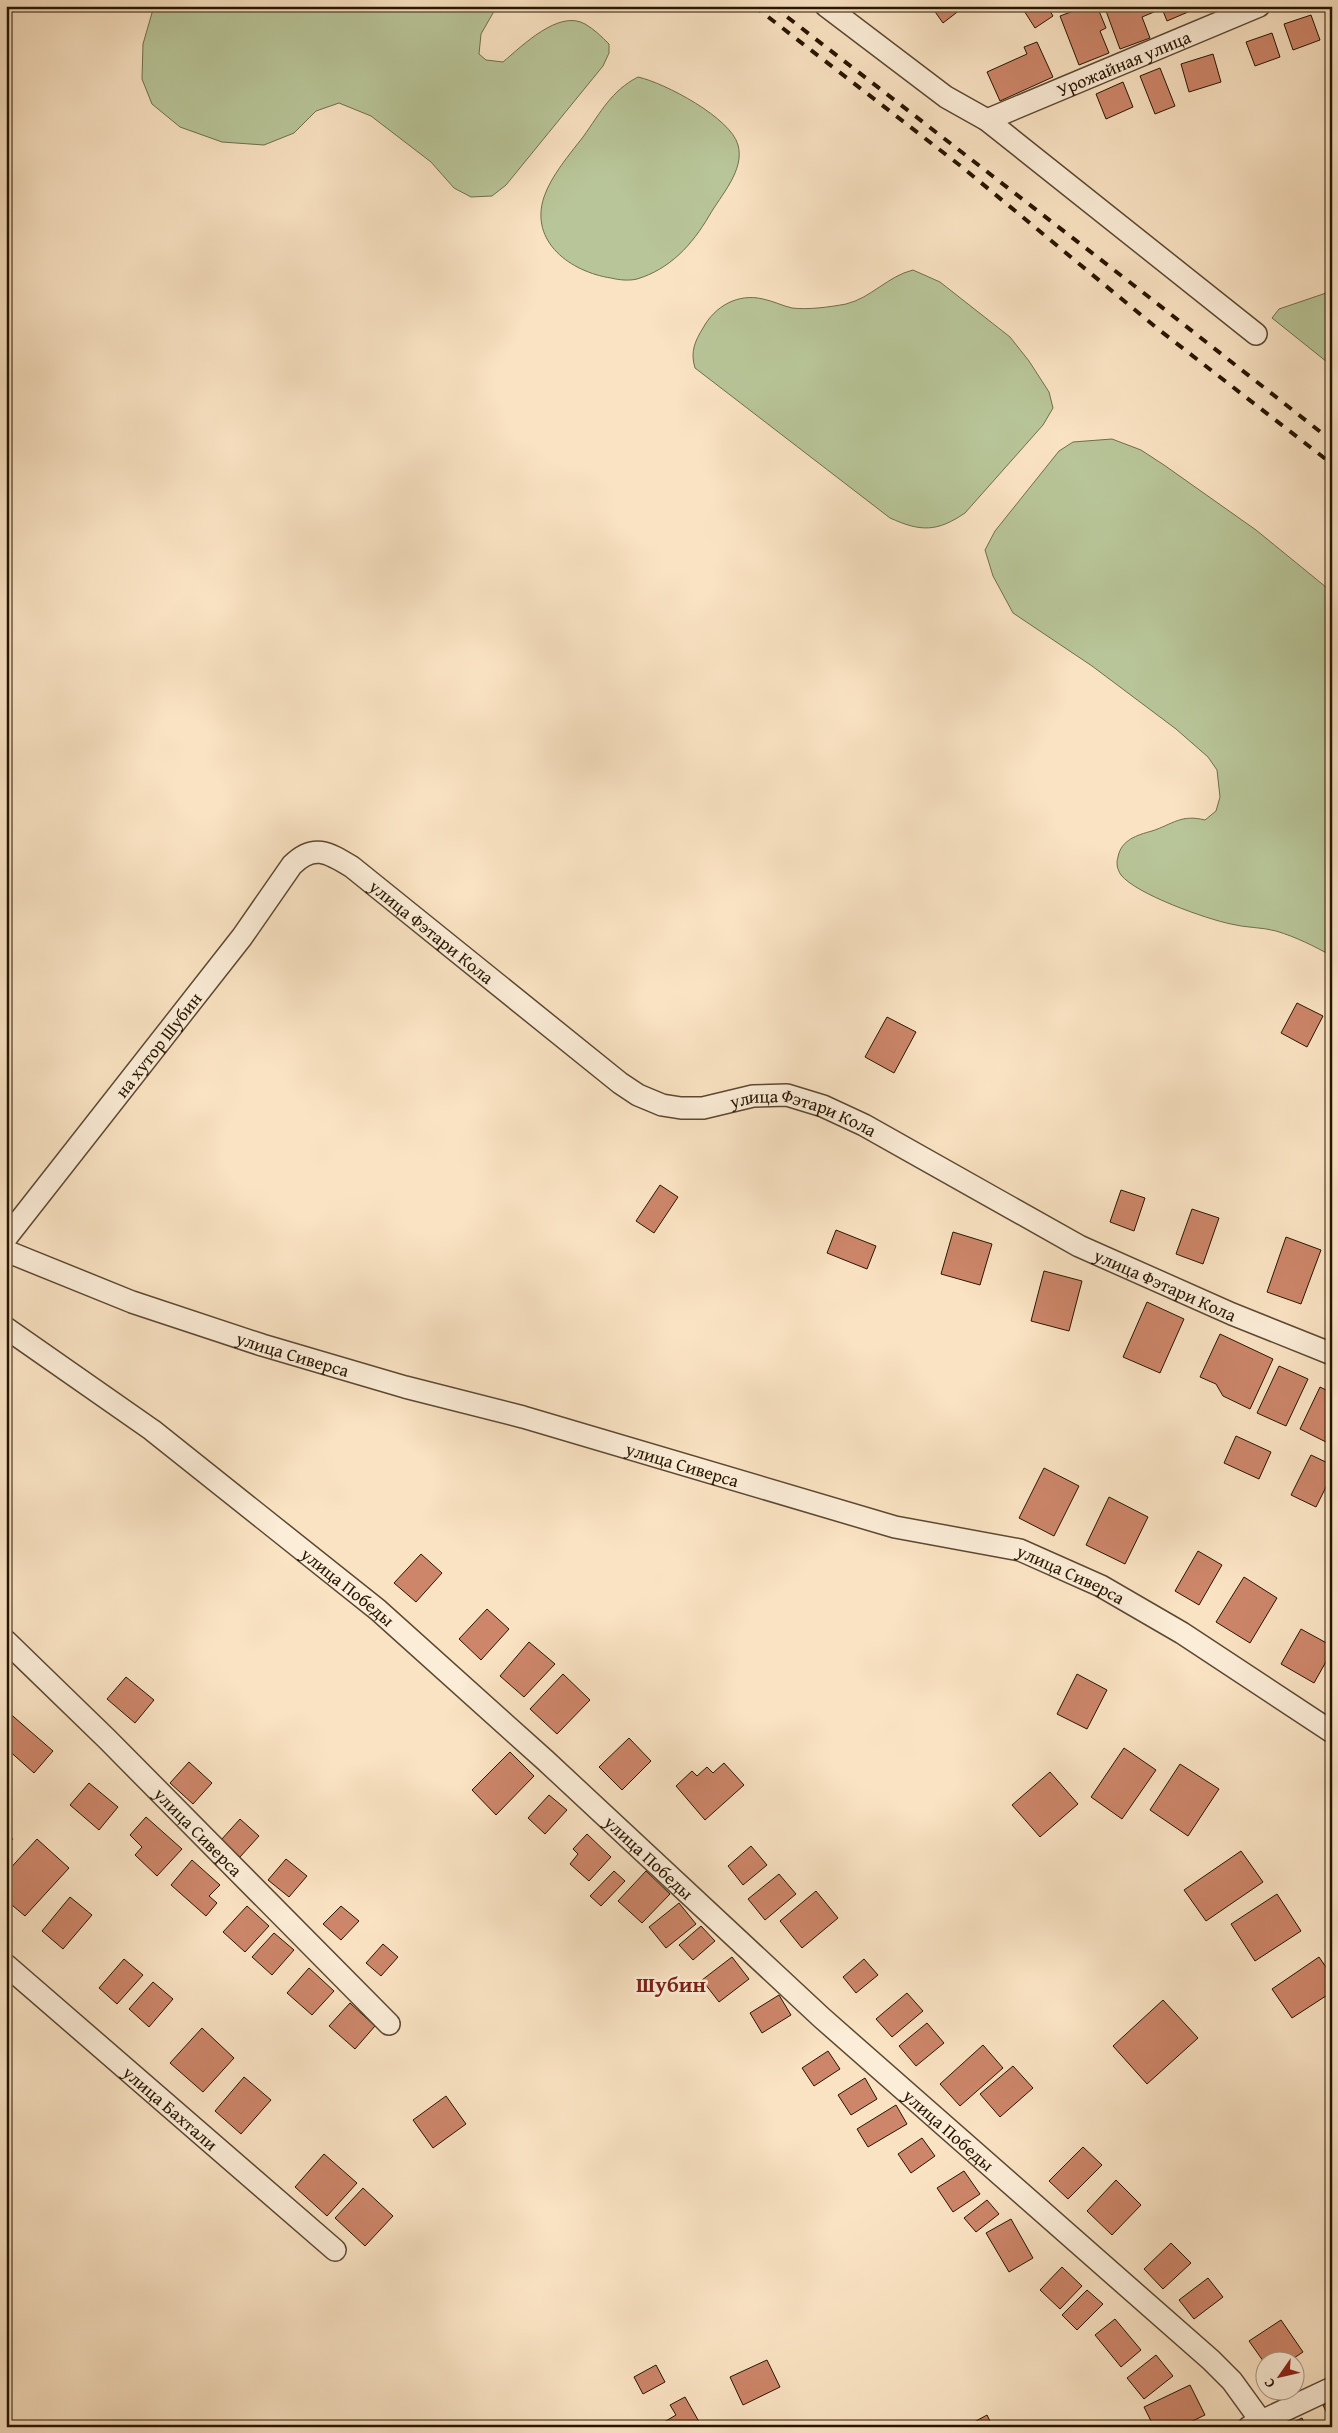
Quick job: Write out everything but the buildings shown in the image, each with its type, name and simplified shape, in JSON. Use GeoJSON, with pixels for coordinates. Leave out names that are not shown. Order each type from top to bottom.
{"type":"FeatureCollection","features":[{"type":"Feature","properties":{"kind":"street"},"geometry":{"type":"LineString","coordinates":[[826,6],[946,96],[987,120],[1256,334]]}},
{"type":"Feature","properties":{"kind":"street","name":"Урожайная улица"},"geometry":{"type":"LineString","coordinates":[[987,120],[1259,6]]}},
{"type":"Feature","properties":{"kind":"street","name":"на хутор Шубин"},"geometry":{"type":"LineString","coordinates":[[6,1238],[242,937],[288,871],[309,852]]}},
{"type":"Feature","properties":{"kind":"street","name":"улица Фэтари Кола"},"geometry":{"type":"LineString","coordinates":[[309,852],[325,853],[352,867],[612,1077],[638,1095],[662,1105],[682,1108],[703,1108],[753,1096],[787,1095],[823,1106],[864,1125],[1078,1246],[1232,1314],[1332,1354]]}},
{"type":"Feature","properties":{"kind":"street","name":"улица Сиверса"},"geometry":{"type":"LineString","coordinates":[[6,1251],[132,1302],[262,1346],[405,1388],[532,1419],[895,1528],[1020,1550],[1101,1586],[1182,1633],[1332,1732]]}},
{"type":"Feature","properties":{"kind":"street","name":"улица Победы"},"geometry":{"type":"LineString","coordinates":[[6,1328],[152,1430],[378,1610],[546,1760],[822,2018],[1211,2360],[1232,2381],[1255,2424]]}},
{"type":"Feature","properties":{"kind":"street","name":"улица Сиверса"},"geometry":{"type":"LineString","coordinates":[[6,1641],[107,1739],[388,2024]]}},
{"type":"Feature","properties":{"kind":"street","name":"улица Бахтали"},"geometry":{"type":"LineString","coordinates":[[6,1965],[335,2250]]}},
{"type":"Feature","properties":{"kind":"street"},"geometry":{"type":"LineString","coordinates":[[1255,2424],[1332,2388]]}},
{"type":"Feature","properties":{"kind":"green space"},"geometry":{"type":"Polygon","coordinates":[[[154,6],[497,6],[481,34],[479,54],[486,60],[503,62],[541,31],[564,21],[575,21],[592,28],[609,44],[609,53],[603,66],[506,185],[492,196],[471,197],[454,188],[431,162],[371,116],[339,103],[316,111],[294,133],[264,145],[222,142],[180,127],[152,104],[142,79],[143,44],[154,6]]]}},
{"type":"Feature","properties":{"kind":"green space"},"geometry":{"type":"Polygon","coordinates":[[[638,77],[680,94],[710,113],[733,135],[738,145],[739,154],[738,164],[731,182],[695,237],[679,255],[649,275],[637,279],[624,280],[596,275],[568,262],[548,241],[543,228],[541,213],[547,189],[561,166],[613,96],[638,77]]]}},
{"type":"Feature","properties":{"kind":"green space"},"geometry":{"type":"Polygon","coordinates":[[[913,270],[940,282],[1010,337],[1029,361],[1049,392],[1053,408],[1043,425],[965,513],[946,524],[929,528],[911,526],[890,518],[695,368],[693,357],[696,342],[708,320],[728,303],[745,298],[754,298],[798,309],[846,304],[864,297],[896,277],[913,270]]]}},
{"type":"Feature","properties":{"kind":"green space"},"geometry":{"type":"Polygon","coordinates":[[[1332,291],[1332,366],[1272,318],[1279,309],[1332,291]]]}},
{"type":"Feature","properties":{"kind":"green space"},"geometry":{"type":"Polygon","coordinates":[[[1112,439],[1141,450],[1164,465],[1256,530],[1332,592],[1332,956],[1305,942],[1276,931],[1220,921],[1172,905],[1141,890],[1121,875],[1117,866],[1117,859],[1122,846],[1130,839],[1183,819],[1197,818],[1205,820],[1216,811],[1220,797],[1217,770],[1208,757],[1176,729],[1092,666],[1013,613],[993,576],[985,550],[995,531],[1059,451],[1073,442],[1112,439]]]}},
{"type":"Feature","properties":{"kind":"railway"},"geometry":{"type":"LineString","coordinates":[[754,6],[962,167],[1158,329],[1332,464]]}},
{"type":"Feature","properties":{"kind":"railway"},"geometry":{"type":"LineString","coordinates":[[773,6],[1332,441]]}},
{"type":"Feature","properties":{"kind":"district","name":"Шубин"},"geometry":{"type":"Point","coordinates":[671,1984]}}]}
